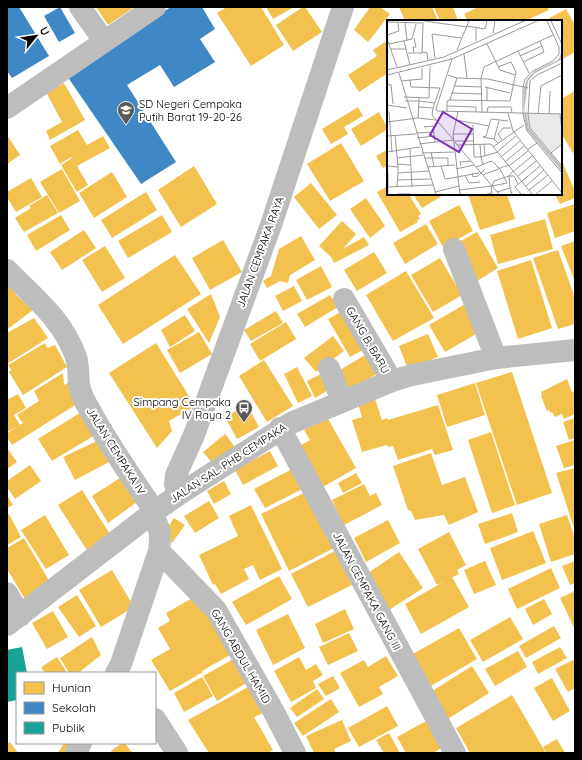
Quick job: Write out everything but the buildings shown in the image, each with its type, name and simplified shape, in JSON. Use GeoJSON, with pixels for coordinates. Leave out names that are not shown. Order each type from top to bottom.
{"type":"FeatureCollection","features":[{"type":"Feature","properties":{"kind":"street"},"geometry":{"type":"LineString","coordinates":[[80,7],[104,41]]}},
{"type":"Feature","properties":{"kind":"street"},"geometry":{"type":"LineString","coordinates":[[10,98],[104,41],[155,7]]}},
{"type":"Feature","properties":{"kind":"street","name":"JALAN CEMPAKA RAYA"},"geometry":{"type":"LineString","coordinates":[[178,495],[175,484],[179,466],[194,435],[268,232],[343,7]]}},
{"type":"Feature","properties":{"kind":"street"},"geometry":{"type":"LineString","coordinates":[[454,249],[496,358]]}},
{"type":"Feature","properties":{"kind":"street","name":"JALAN CEMPAKA IV"},"geometry":{"type":"LineString","coordinates":[[7,270],[42,303],[69,340],[76,359],[79,373],[79,385],[91,412],[153,513],[160,529],[159,550],[121,670]]}},
{"type":"Feature","properties":{"kind":"street","name":"GANG B. BARU"},"geometry":{"type":"LineString","coordinates":[[344,299],[392,381]]}},
{"type":"Feature","properties":{"kind":"street","name":"JALAN SAL. PHB CEMPAKA"},"geometry":{"type":"LineString","coordinates":[[13,620],[178,495],[280,428],[392,381],[412,375],[496,358],[575,350]]}},
{"type":"Feature","properties":{"kind":"street"},"geometry":{"type":"LineString","coordinates":[[329,368],[342,402]]}},
{"type":"Feature","properties":{"kind":"street","name":"JALAN CEMPAKA GANG III"},"geometry":{"type":"LineString","coordinates":[[280,428],[454,753]]}},
{"type":"Feature","properties":{"kind":"street","name":"GANG ABDUL HAMID"},"geometry":{"type":"LineString","coordinates":[[159,550],[216,610],[271,707],[295,753]]}},
{"type":"Feature","properties":{"kind":"street"},"geometry":{"type":"LineString","coordinates":[[7,593],[13,620]]}},
{"type":"Feature","properties":{"kind":"street"},"geometry":{"type":"LineString","coordinates":[[156,721],[177,753]]}},
{"type":"Feature","properties":{"kind":"street"},"geometry":{"type":"LineString","coordinates":[[76,753],[80,744]]}},
{"type":"Feature","properties":{"kind":"place","name":"SD Negeri Cempaka Putih Barat 19-20-26"},"geometry":{"type":"Point","coordinates":[126,125]}},
{"type":"Feature","properties":{"kind":"place","name":"Simpang Cempaka IV Raya 2"},"geometry":{"type":"Point","coordinates":[244,423]}}]}
